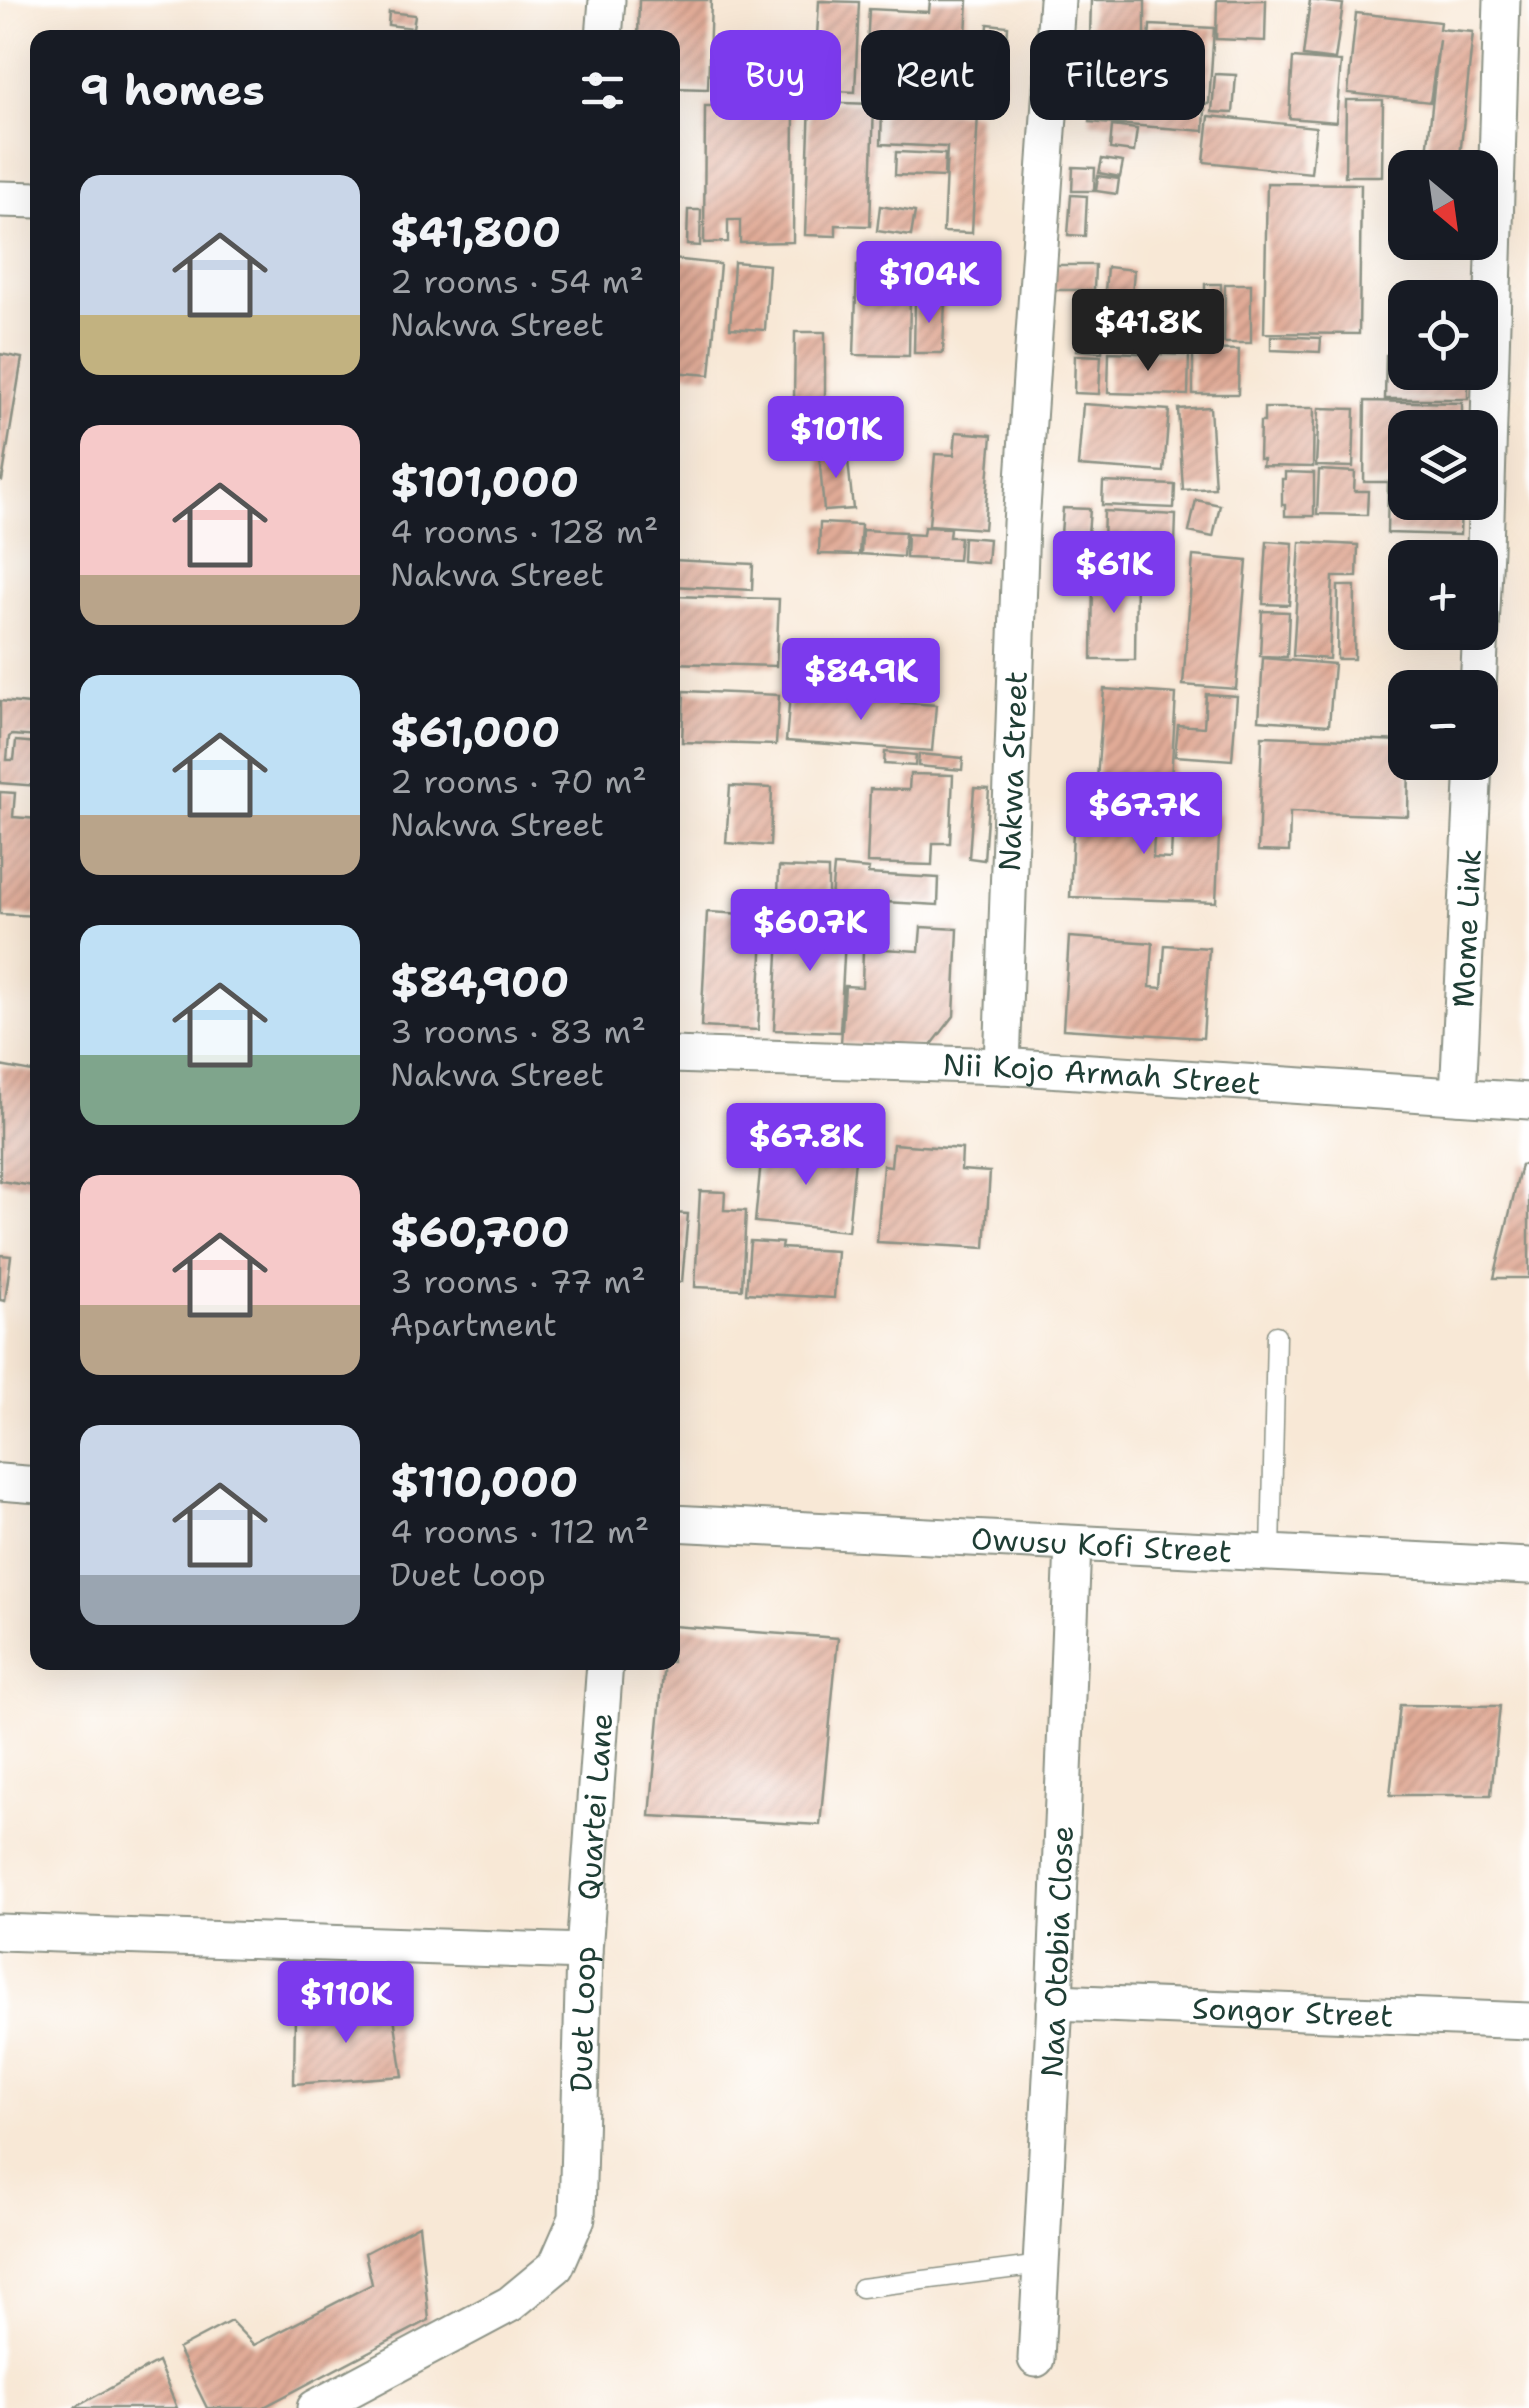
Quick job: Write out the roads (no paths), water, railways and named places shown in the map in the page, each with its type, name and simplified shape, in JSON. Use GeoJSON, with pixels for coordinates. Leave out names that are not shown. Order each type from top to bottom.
{"type":"FeatureCollection","features":[{"type":"Feature","properties":{"kind":"street"},"geometry":{"type":"LineString","coordinates":[[605,30],[607,0]]}},
{"type":"Feature","properties":{"kind":"street","name":"Nakwa Street"},"geometry":{"type":"LineString","coordinates":[[1002,1066],[1021,523],[1057,0]]}},
{"type":"Feature","properties":{"kind":"street"},"geometry":{"type":"LineString","coordinates":[[1479,670],[1502,0]]}},
{"type":"Feature","properties":{"kind":"street"},"geometry":{"type":"LineString","coordinates":[[0,199],[30,200]]}},
{"type":"Feature","properties":{"kind":"street","name":"Mome Link"},"geometry":{"type":"LineString","coordinates":[[1458,1096],[1473,780]]}},
{"type":"Feature","properties":{"kind":"street","name":"Nii Kojo Armah Street"},"geometry":{"type":"LineString","coordinates":[[680,1055],[1002,1066],[1529,1101]]}},
{"type":"Feature","properties":{"kind":"street"},"geometry":{"type":"LineString","coordinates":[[0,1482],[30,1485]]}},
{"type":"Feature","properties":{"kind":"street","name":"Owusu Kofi Street"},"geometry":{"type":"LineString","coordinates":[[680,1523],[1529,1566]]}},
{"type":"Feature","properties":{"kind":"street","name":"Naa Otobia Close"},"geometry":{"type":"LineString","coordinates":[[1036,2358],[1072,1544]]}},
{"type":"Feature","properties":{"kind":"street","name":"Quartei Lane"},"geometry":{"type":"LineString","coordinates":[[584,1952],[603,1670]]}},
{"type":"Feature","properties":{"kind":"street","name":"Duet Loop"},"geometry":{"type":"LineString","coordinates":[[0,1932],[584,1952],[577,2218],[556,2266],[510,2304],[315,2408]]}},
{"type":"Feature","properties":{"kind":"street","name":"Songor Street"},"geometry":{"type":"LineString","coordinates":[[1054,2002],[1529,2020]]}},
{"type":"Feature","properties":{"kind":"lane"},"geometry":{"type":"LineString","coordinates":[[1271,1553],[1276,1335]]}},
{"type":"Feature","properties":{"kind":"lane"},"geometry":{"type":"LineString","coordinates":[[861,2288],[1041,2265]]}}]}
